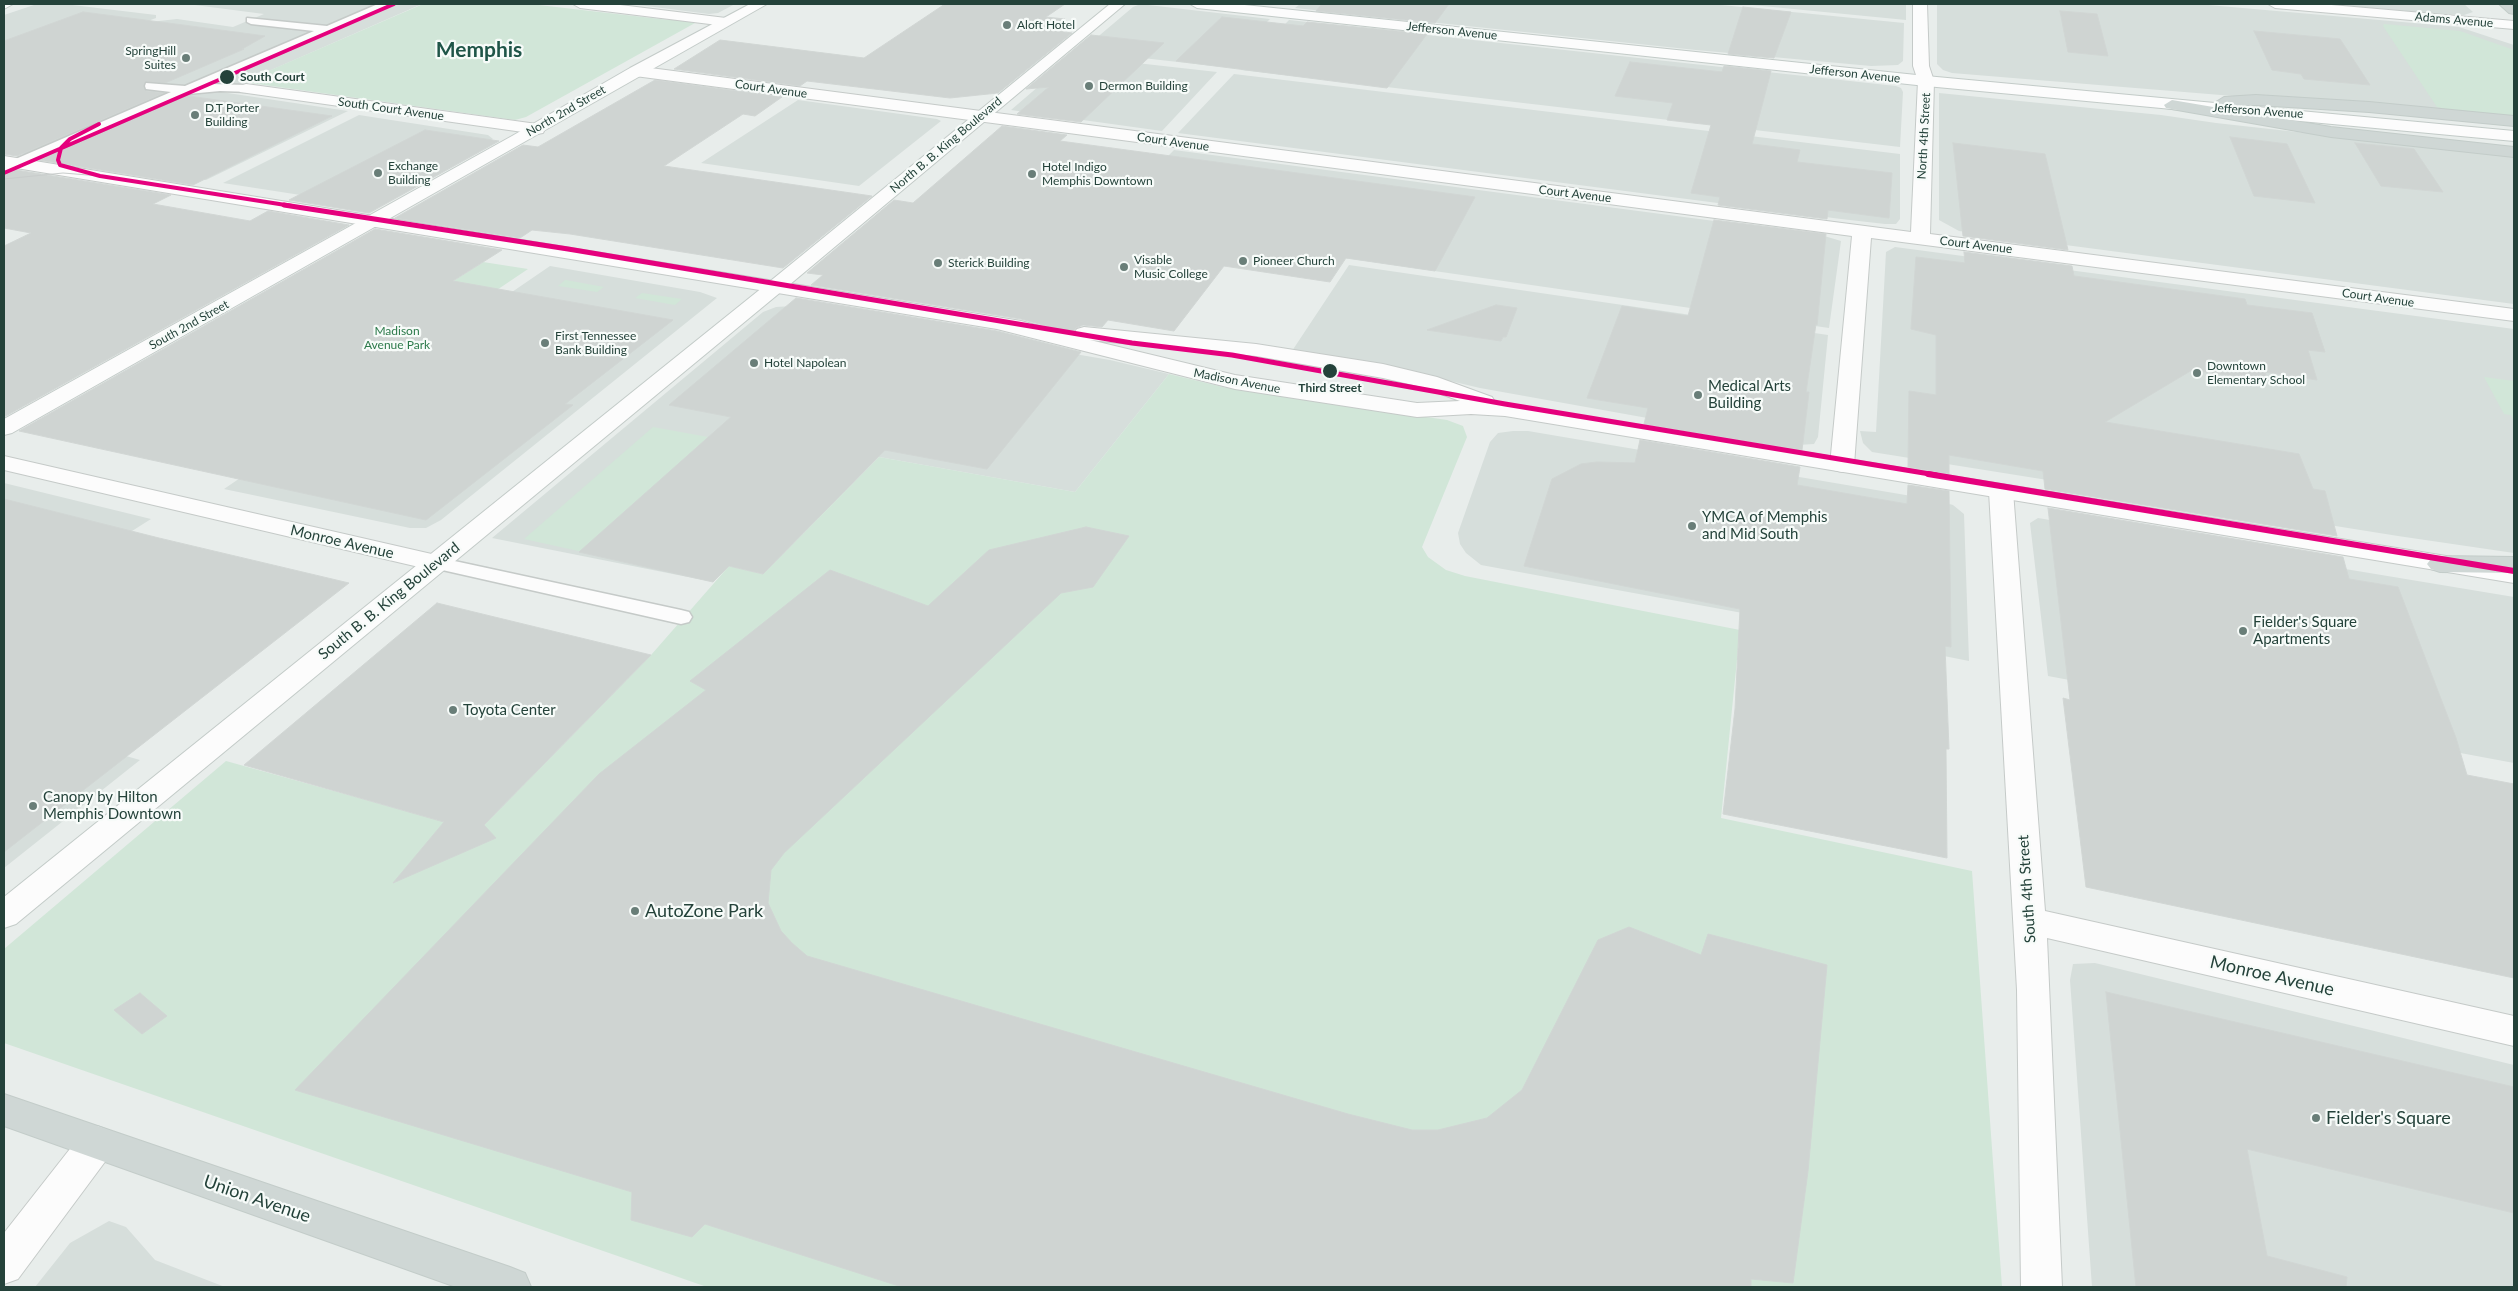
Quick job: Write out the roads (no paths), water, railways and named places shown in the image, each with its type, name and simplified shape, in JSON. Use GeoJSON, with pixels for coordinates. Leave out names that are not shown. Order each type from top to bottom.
{"type":"FeatureCollection","features":[{"type":"Feature","properties":{"kind":"main road"},"geometry":{"type":"LineString","coordinates":[[2506,4],[2514,10]]}},
{"type":"Feature","properties":{"kind":"main road"},"geometry":{"type":"LineString","coordinates":[[2172,105],[2256,100],[2369,107],[2514,121]]}},
{"type":"Feature","properties":{"kind":"main road"},"geometry":{"type":"LineString","coordinates":[[2172,105],[2331,132],[2514,152]]}},
{"type":"Feature","properties":{"kind":"main road"},"geometry":{"type":"LineString","coordinates":[[2440,564],[2514,565]]}},
{"type":"Feature","properties":{"kind":"main road","name":"Union Avenue"},"geometry":{"type":"LineString","coordinates":[[4,1110],[510,1287]]}},
{"type":"Feature","properties":{"kind":"street"},"geometry":{"type":"LineString","coordinates":[[8,164],[387,4]]}},
{"type":"Feature","properties":{"kind":"street"},"geometry":{"type":"LineString","coordinates":[[580,4],[726,22]]}},
{"type":"Feature","properties":{"kind":"street","name":"North 2nd Street"},"geometry":{"type":"LineString","coordinates":[[373,220],[537,129],[635,71],[760,4]]}},
{"type":"Feature","properties":{"kind":"street","name":"North B. B. King Boulevard"},"geometry":{"type":"LineString","coordinates":[[775,287],[1118,4]]}},
{"type":"Feature","properties":{"kind":"street","name":"Jefferson Avenue"},"geometry":{"type":"LineString","coordinates":[[1197,4],[1926,81],[2172,105],[2340,118],[2514,136]]}},
{"type":"Feature","properties":{"kind":"street","name":"North 4th Street"},"geometry":{"type":"LineString","coordinates":[[1920,4],[1921,66],[1926,81],[1920,238]]}},
{"type":"Feature","properties":{"kind":"street","name":"Adams Avenue"},"geometry":{"type":"LineString","coordinates":[[2275,4],[2514,25]]}},
{"type":"Feature","properties":{"kind":"street"},"geometry":{"type":"LineString","coordinates":[[251,20],[351,32]]}},
{"type":"Feature","properties":{"kind":"street","name":"Court Avenue"},"geometry":{"type":"LineString","coordinates":[[635,71],[2514,315]]}},
{"type":"Feature","properties":{"kind":"street"},"geometry":{"type":"LineString","coordinates":[[151,86],[185,90],[220,87],[246,89]]}},
{"type":"Feature","properties":{"kind":"street","name":"South Court Avenue"},"geometry":{"type":"LineString","coordinates":[[246,89],[537,129]]}},
{"type":"Feature","properties":{"kind":"street","name":"Madison Avenue"},"geometry":{"type":"LineString","coordinates":[[8,164],[373,220],[1004,325],[1256,350],[1429,382],[1505,409]]}},
{"type":"Feature","properties":{"kind":"street","name":"South 2nd Street"},"geometry":{"type":"LineString","coordinates":[[4,428],[373,220]]}},
{"type":"Feature","properties":{"kind":"street"},"geometry":{"type":"LineString","coordinates":[[1842,464],[1862,231]]}},
{"type":"Feature","properties":{"kind":"street","name":"South B. B. King Boulevard"},"geometry":{"type":"LineString","coordinates":[[4,915],[775,287]]}},
{"type":"Feature","properties":{"kind":"street","name":"Madison Avenue"},"geometry":{"type":"LineString","coordinates":[[1004,325],[1235,382],[1417,410],[1471,407],[1505,409],[2514,575]]}},
{"type":"Feature","properties":{"kind":"street","name":"Monroe Avenue"},"geometry":{"type":"LineString","coordinates":[[4,463],[436,563],[681,617]]}},
{"type":"Feature","properties":{"kind":"street","name":"South 4th Street"},"geometry":{"type":"LineString","coordinates":[[2001,490],[2034,990],[2042,1287]]}},
{"type":"Feature","properties":{"kind":"street","name":"Monroe Avenue"},"geometry":{"type":"LineString","coordinates":[[2030,921],[2514,1031]]}},
{"type":"Feature","properties":{"kind":"street"},"geometry":{"type":"LineString","coordinates":[[4,1266],[97,1143]]}},
{"type":"Feature","properties":{"kind":"water"},"geometry":{"type":"Polygon","coordinates":[[[478,45],[493,45],[498,49],[481,55],[463,53],[468,48],[478,45]]]}},
{"type":"Feature","properties":{"kind":"tram line"},"geometry":{"type":"LineString","coordinates":[[4,179],[63,173],[100,176]]}},
{"type":"Feature","properties":{"kind":"place","name":"Aloft Hotel"},"geometry":{"type":"Point","coordinates":[1007,25]}},
{"type":"Feature","properties":{"kind":"place","name":"SpringHill Suites"},"geometry":{"type":"Point","coordinates":[186,58]}},
{"type":"Feature","properties":{"kind":"place","name":"South Court"},"geometry":{"type":"Point","coordinates":[227,77]}},
{"type":"Feature","properties":{"kind":"place","name":"Dermon Building"},"geometry":{"type":"Point","coordinates":[1089,86]}},
{"type":"Feature","properties":{"kind":"place","name":"D.T Porter Building"},"geometry":{"type":"Point","coordinates":[195,115]}},
{"type":"Feature","properties":{"kind":"place","name":"Exchange Building"},"geometry":{"type":"Point","coordinates":[378,173]}},
{"type":"Feature","properties":{"kind":"place","name":"Hotel Indigo Memphis Downtown"},"geometry":{"type":"Point","coordinates":[1032,174]}},
{"type":"Feature","properties":{"kind":"place","name":"Pioneer Church"},"geometry":{"type":"Point","coordinates":[1243,261]}},
{"type":"Feature","properties":{"kind":"place","name":"Sterick Building"},"geometry":{"type":"Point","coordinates":[938,263]}},
{"type":"Feature","properties":{"kind":"place","name":"Visable Music College"},"geometry":{"type":"Point","coordinates":[1124,267]}},
{"type":"Feature","properties":{"kind":"place","name":"First Tennessee Bank Building"},"geometry":{"type":"Point","coordinates":[545,343]}},
{"type":"Feature","properties":{"kind":"place","name":"Hotel Napolean"},"geometry":{"type":"Point","coordinates":[754,363]}},
{"type":"Feature","properties":{"kind":"place","name":"Third Street"},"geometry":{"type":"Point","coordinates":[1330,371]}},
{"type":"Feature","properties":{"kind":"place","name":"Downtown Elementary School"},"geometry":{"type":"Point","coordinates":[2197,373]}},
{"type":"Feature","properties":{"kind":"place","name":"Medical Arts Building"},"geometry":{"type":"Point","coordinates":[1698,395]}},
{"type":"Feature","properties":{"kind":"place","name":"YMCA of Memphis and Mid South"},"geometry":{"type":"Point","coordinates":[1692,526]}},
{"type":"Feature","properties":{"kind":"place","name":"Fielder's Square Apartments"},"geometry":{"type":"Point","coordinates":[2243,631]}},
{"type":"Feature","properties":{"kind":"place","name":"Toyota Center"},"geometry":{"type":"Point","coordinates":[453,710]}},
{"type":"Feature","properties":{"kind":"place","name":"Canopy by Hilton Memphis Downtown"},"geometry":{"type":"Point","coordinates":[33,806]}},
{"type":"Feature","properties":{"kind":"place","name":"AutoZone Park"},"geometry":{"type":"Point","coordinates":[635,911]}},
{"type":"Feature","properties":{"kind":"place","name":"Fielder's Square"},"geometry":{"type":"Point","coordinates":[2316,1118]}},
{"type":"Feature","properties":{"kind":"district","name":"Memphis"},"geometry":{"type":"Point","coordinates":[479,50]}},
{"type":"Feature","properties":{"kind":"park label","name":"Madison Avenue Park"},"geometry":{"type":"Point","coordinates":[397,338]}}]}
